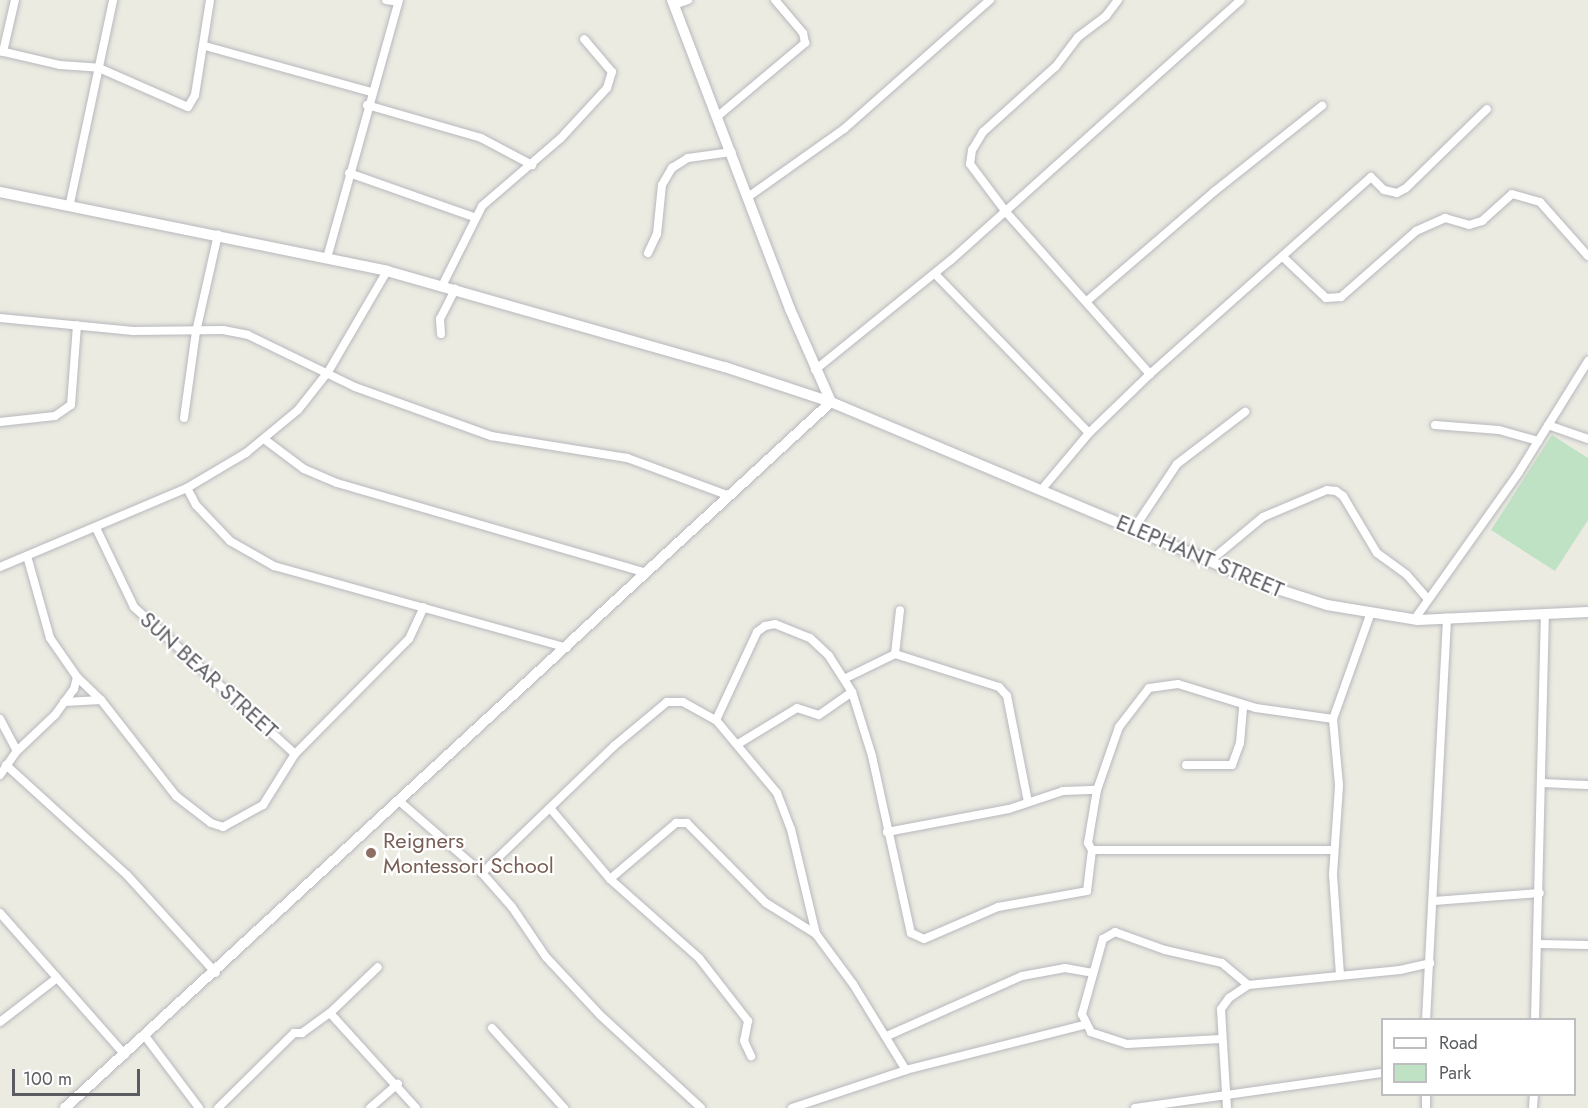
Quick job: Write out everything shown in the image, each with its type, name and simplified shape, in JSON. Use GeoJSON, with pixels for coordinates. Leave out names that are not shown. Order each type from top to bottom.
{"type":"FeatureCollection","features":[{"type":"Feature","properties":{"kind":"main road"},"geometry":{"type":"LineString","coordinates":[[65,1108],[216,973],[398,800],[567,648],[727,495],[831,402],[815,370],[673,2]]}},
{"type":"Feature","properties":{"kind":"main road","name":"ELEPHANT STREET"},"geometry":{"type":"LineString","coordinates":[[0,192],[70,203],[387,271],[725,367],[831,402],[1285,592],[1370,615],[1414,620],[1588,612]]}},
{"type":"Feature","properties":{"kind":"street"},"geometry":{"type":"LineString","coordinates":[[15,0],[2,51],[60,65],[99,68],[188,107],[195,95],[205,46],[210,0]]}},
{"type":"Feature","properties":{"kind":"street"},"geometry":{"type":"LineString","coordinates":[[70,203],[112,0]]}},
{"type":"Feature","properties":{"kind":"street"},"geometry":{"type":"LineString","coordinates":[[327,258],[367,105],[398,1],[386,0]]}},
{"type":"Feature","properties":{"kind":"street"},"geometry":{"type":"LineString","coordinates":[[673,2],[688,0]]}},
{"type":"Feature","properties":{"kind":"street"},"geometry":{"type":"LineString","coordinates":[[718,116],[805,43],[803,33],[775,0]]}},
{"type":"Feature","properties":{"kind":"street"},"geometry":{"type":"LineString","coordinates":[[748,197],[843,129],[990,0]]}},
{"type":"Feature","properties":{"kind":"street"},"geometry":{"type":"LineString","coordinates":[[1118,0],[1106,16],[1078,37],[1055,67],[977,140],[970,164],[1006,212],[1150,374]]}},
{"type":"Feature","properties":{"kind":"street"},"geometry":{"type":"LineString","coordinates":[[815,370],[935,274],[1241,0]]}},
{"type":"Feature","properties":{"kind":"street"},"geometry":{"type":"LineString","coordinates":[[442,286],[474,217],[482,206],[532,165],[588,109],[611,78],[609,67],[584,39]]}},
{"type":"Feature","properties":{"kind":"street"},"geometry":{"type":"LineString","coordinates":[[205,46],[371,92]]}},
{"type":"Feature","properties":{"kind":"street"},"geometry":{"type":"LineString","coordinates":[[367,105],[481,138],[532,165]]}},
{"type":"Feature","properties":{"kind":"street"},"geometry":{"type":"LineString","coordinates":[[1087,301],[1249,163],[1322,105]]}},
{"type":"Feature","properties":{"kind":"street"},"geometry":{"type":"LineString","coordinates":[[1042,489],[1089,432],[1150,374],[1284,258],[1371,177],[1384,190],[1397,192],[1406,188],[1487,109]]}},
{"type":"Feature","properties":{"kind":"street"},"geometry":{"type":"LineString","coordinates":[[648,254],[657,234],[662,185],[672,168],[688,158],[732,152]]}},
{"type":"Feature","properties":{"kind":"street"},"geometry":{"type":"LineString","coordinates":[[349,173],[474,217]]}},
{"type":"Feature","properties":{"kind":"street"},"geometry":{"type":"LineString","coordinates":[[1284,258],[1326,298],[1341,297],[1416,231],[1445,218],[1469,225],[1482,221],[1512,194],[1540,202],[1588,256]]}},
{"type":"Feature","properties":{"kind":"street"},"geometry":{"type":"LineString","coordinates":[[184,418],[196,332],[218,234]]}},
{"type":"Feature","properties":{"kind":"street"},"geometry":{"type":"LineString","coordinates":[[0,567],[27,556],[44,545],[96,528],[187,488],[264,439],[298,410],[328,372],[387,271]]}},
{"type":"Feature","properties":{"kind":"street"},"geometry":{"type":"LineString","coordinates":[[935,274],[1089,432]]}},
{"type":"Feature","properties":{"kind":"street"},"geometry":{"type":"LineString","coordinates":[[441,334],[440,319],[455,289]]}},
{"type":"Feature","properties":{"kind":"street"},"geometry":{"type":"LineString","coordinates":[[0,318],[196,332],[223,330],[248,335],[355,387],[491,436],[627,458],[727,495]]}},
{"type":"Feature","properties":{"kind":"street"},"geometry":{"type":"LineString","coordinates":[[0,422],[56,416],[71,405],[77,325]]}},
{"type":"Feature","properties":{"kind":"street"},"geometry":{"type":"LineString","coordinates":[[1414,620],[1538,441],[1588,361]]}},
{"type":"Feature","properties":{"kind":"street"},"geometry":{"type":"LineString","coordinates":[[1133,530],[1177,464],[1245,412]]}},
{"type":"Feature","properties":{"kind":"street"},"geometry":{"type":"LineString","coordinates":[[1436,425],[1498,430],[1538,441]]}},
{"type":"Feature","properties":{"kind":"street"},"geometry":{"type":"LineString","coordinates":[[1548,425],[1588,440]]}},
{"type":"Feature","properties":{"kind":"street"},"geometry":{"type":"LineString","coordinates":[[264,439],[304,469],[337,483],[646,573]]}},
{"type":"Feature","properties":{"kind":"street"},"geometry":{"type":"LineString","coordinates":[[187,488],[196,505],[230,541],[258,558],[321,582],[424,606],[567,648]]}},
{"type":"Feature","properties":{"kind":"street"},"geometry":{"type":"LineString","coordinates":[[1210,561],[1263,517],[1328,490],[1336,491],[1343,496],[1377,553],[1407,575],[1428,599]]}},
{"type":"Feature","properties":{"kind":"street","name":"SUN BEAR STREET"},"geometry":{"type":"LineString","coordinates":[[96,528],[134,607],[295,754]]}},
{"type":"Feature","properties":{"kind":"street"},"geometry":{"type":"LineString","coordinates":[[27,556],[50,638],[77,677],[101,700],[176,796],[210,823],[223,827],[263,805],[295,754],[395,656],[418,624],[424,606]]}},
{"type":"Feature","properties":{"kind":"street"},"geometry":{"type":"LineString","coordinates":[[895,654],[900,610]]}},
{"type":"Feature","properties":{"kind":"street"},"geometry":{"type":"LineString","coordinates":[[1535,1018],[1539,944],[1545,614]]}},
{"type":"Feature","properties":{"kind":"street"},"geometry":{"type":"LineString","coordinates":[[1340,975],[1334,850],[1339,785],[1333,719],[1370,615]]}},
{"type":"Feature","properties":{"kind":"street"},"geometry":{"type":"LineString","coordinates":[[1426,1018],[1434,902],[1447,618]]}},
{"type":"Feature","properties":{"kind":"street"},"geometry":{"type":"LineString","coordinates":[[716,720],[757,632],[765,626],[775,624],[810,639],[846,678],[852,692],[872,756],[911,933],[924,939],[998,907],[1087,891],[1092,850],[1088,843],[1097,790],[1119,727],[1149,688],[1178,684],[1243,705],[1333,719]]}},
{"type":"Feature","properties":{"kind":"street"},"geometry":{"type":"LineString","coordinates":[[846,678],[895,654],[990,683],[1007,696],[1028,802]]}},
{"type":"Feature","properties":{"kind":"street"},"geometry":{"type":"LineString","coordinates":[[0,775],[17,751],[64,702],[77,677]]}},
{"type":"Feature","properties":{"kind":"street"},"geometry":{"type":"LineString","coordinates":[[738,744],[797,708],[819,715],[852,692]]}},
{"type":"Feature","properties":{"kind":"street"},"geometry":{"type":"LineString","coordinates":[[64,702],[101,700]]}},
{"type":"Feature","properties":{"kind":"street"},"geometry":{"type":"LineString","coordinates":[[482,873],[667,702],[682,702],[716,720],[777,793],[791,828],[816,934],[887,1036],[906,1070]]}},
{"type":"Feature","properties":{"kind":"street"},"geometry":{"type":"LineString","coordinates":[[1186,765],[1227,768],[1232,765],[1239,743],[1243,705]]}},
{"type":"Feature","properties":{"kind":"street"},"geometry":{"type":"LineString","coordinates":[[0,719],[17,751]]}},
{"type":"Feature","properties":{"kind":"street"},"geometry":{"type":"LineString","coordinates":[[6,765],[127,875],[216,973]]}},
{"type":"Feature","properties":{"kind":"street"},"geometry":{"type":"LineString","coordinates":[[1542,783],[1588,785]]}},
{"type":"Feature","properties":{"kind":"street"},"geometry":{"type":"LineString","coordinates":[[887,832],[1028,802],[1078,788],[1097,790]]}},
{"type":"Feature","properties":{"kind":"street"},"geometry":{"type":"LineString","coordinates":[[398,800],[482,873],[512,907],[546,957],[600,1015],[701,1108]]}},
{"type":"Feature","properties":{"kind":"street"},"geometry":{"type":"LineString","coordinates":[[550,808],[610,879],[699,958],[749,1023],[744,1041],[751,1056]]}},
{"type":"Feature","properties":{"kind":"street"},"geometry":{"type":"LineString","coordinates":[[610,879],[676,823],[687,823],[766,903],[816,934]]}},
{"type":"Feature","properties":{"kind":"street"},"geometry":{"type":"LineString","coordinates":[[1092,850],[1334,850]]}},
{"type":"Feature","properties":{"kind":"street"},"geometry":{"type":"LineString","coordinates":[[1434,902],[1540,893]]}},
{"type":"Feature","properties":{"kind":"street"},"geometry":{"type":"LineString","coordinates":[[0,914],[124,1054]]}},
{"type":"Feature","properties":{"kind":"street"},"geometry":{"type":"LineString","coordinates":[[1221,1039],[1127,1044],[1103,1039],[1084,1026],[1082,1014],[1103,939],[1115,932],[1165,951],[1222,963],[1248,985]]}},
{"type":"Feature","properties":{"kind":"street"},"geometry":{"type":"LineString","coordinates":[[1539,944],[1588,945]]}},
{"type":"Feature","properties":{"kind":"street"},"geometry":{"type":"LineString","coordinates":[[1227,1108],[1221,1039],[1221,1009],[1248,985],[1430,963]]}},
{"type":"Feature","properties":{"kind":"street"},"geometry":{"type":"LineString","coordinates":[[218,1108],[294,1034],[302,1033],[330,1013],[378,968]]}},
{"type":"Feature","properties":{"kind":"street"},"geometry":{"type":"LineString","coordinates":[[887,1036],[1022,976],[1065,968],[1093,973]]}},
{"type":"Feature","properties":{"kind":"street"},"geometry":{"type":"LineString","coordinates":[[0,1022],[57,978]]}},
{"type":"Feature","properties":{"kind":"street"},"geometry":{"type":"LineString","coordinates":[[330,1013],[398,1084],[416,1108]]}},
{"type":"Feature","properties":{"kind":"street"},"geometry":{"type":"LineString","coordinates":[[792,1108],[906,1070],[1084,1026]]}},
{"type":"Feature","properties":{"kind":"street"},"geometry":{"type":"LineString","coordinates":[[492,1028],[564,1108]]}},
{"type":"Feature","properties":{"kind":"street"},"geometry":{"type":"LineString","coordinates":[[145,1036],[199,1108]]}},
{"type":"Feature","properties":{"kind":"street"},"geometry":{"type":"LineString","coordinates":[[1135,1108],[1225,1096],[1313,1080],[1381,1073]]}},
{"type":"Feature","properties":{"kind":"street"},"geometry":{"type":"LineString","coordinates":[[370,1108],[398,1084]]}},
{"type":"Feature","properties":{"kind":"green space"},"geometry":{"type":"Polygon","coordinates":[[[1552,435],[1588,458],[1588,520],[1555,571],[1491,530],[1552,435]]]}},
{"type":"Feature","properties":{"kind":"place","name":"Reigners Montessori School"},"geometry":{"type":"Point","coordinates":[371,853]}}]}
